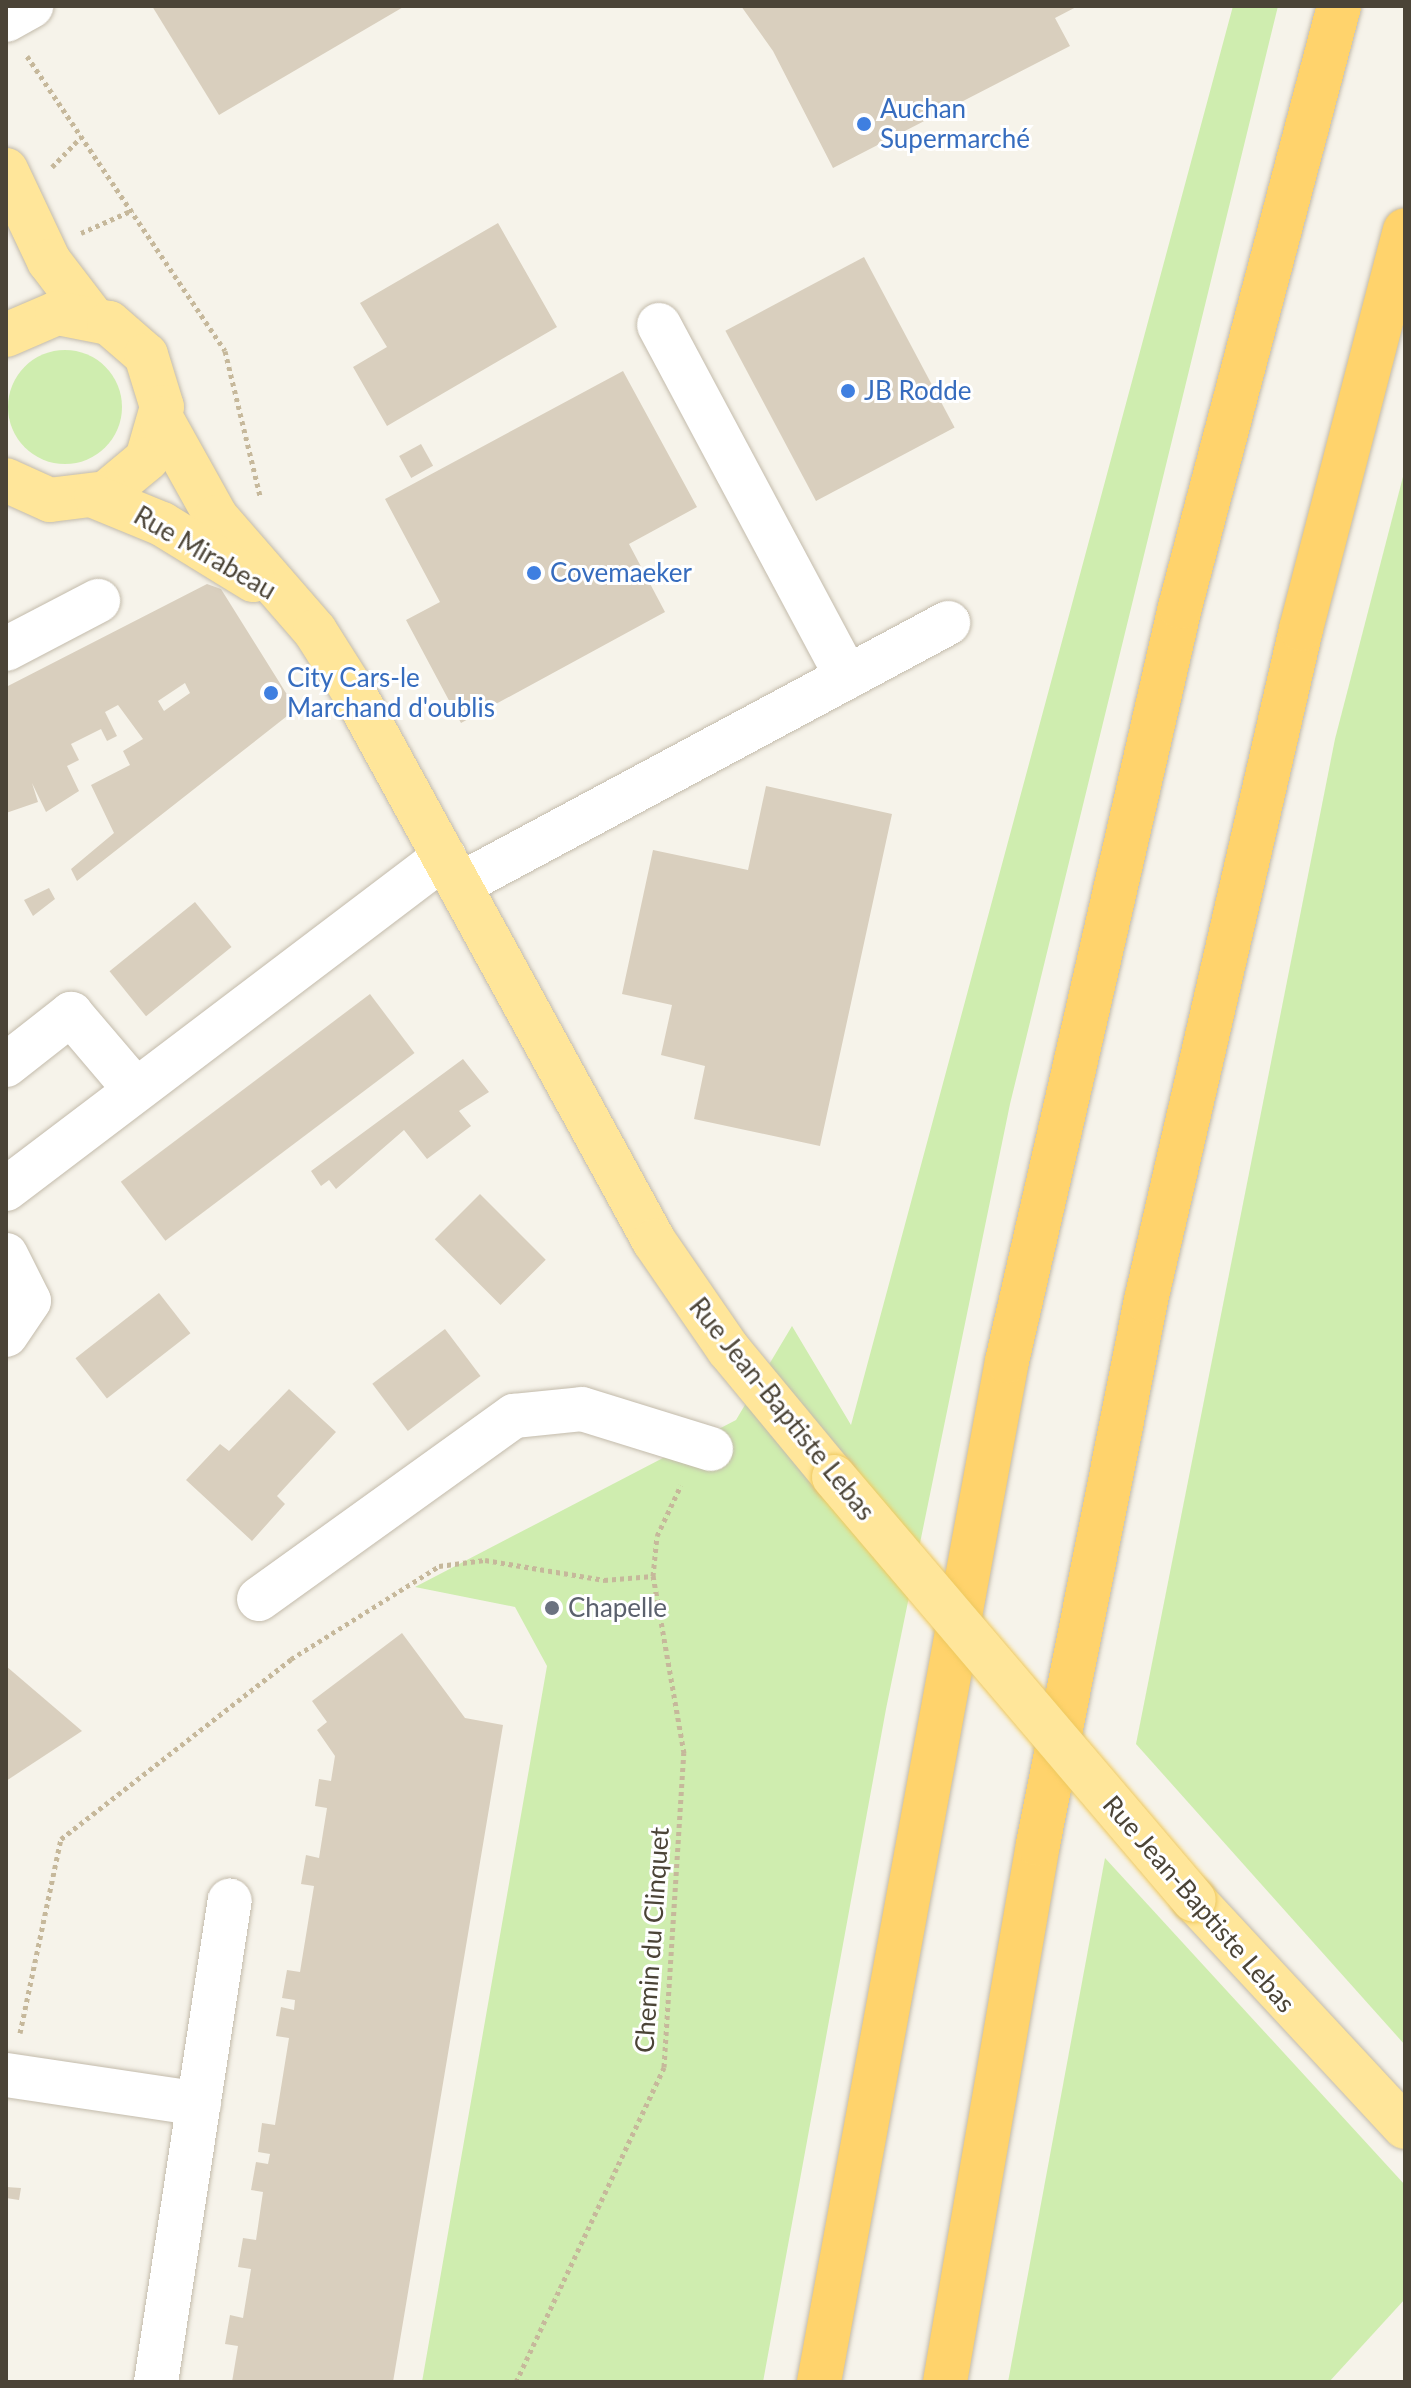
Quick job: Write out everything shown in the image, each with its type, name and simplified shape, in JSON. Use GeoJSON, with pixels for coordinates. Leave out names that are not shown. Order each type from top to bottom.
{"type":"FeatureCollection","features":[{"type":"Feature","properties":{"kind":"highway"},"geometry":{"type":"LineString","coordinates":[[819,2382],[1007,1361],[1176,622],[1339,6]]}},
{"type":"Feature","properties":{"kind":"highway"},"geometry":{"type":"LineString","coordinates":[[945,2382],[1038,1844],[1146,1300],[1301,629],[1405,230]]}},
{"type":"Feature","properties":{"kind":"main road"},"geometry":{"type":"LineString","coordinates":[[6,170],[57,276],[91,316]]}},
{"type":"Feature","properties":{"kind":"main road"},"geometry":{"type":"LineString","coordinates":[[6,335],[46,314],[91,316],[118,327],[146,355],[160,386],[161,418],[140,467],[96,497],[17,494]]}},
{"type":"Feature","properties":{"kind":"main road","name":"Rue Mirabeau"},"geometry":{"type":"LineString","coordinates":[[161,418],[208,505],[286,600]]}},
{"type":"Feature","properties":{"kind":"main road","name":"Rue Mirabeau"},"geometry":{"type":"LineString","coordinates":[[96,497],[162,524],[286,600]]}},
{"type":"Feature","properties":{"kind":"main road","name":"Rue Jean-Baptiste Lebas"},"geometry":{"type":"LineString","coordinates":[[286,600],[339,667],[654,1241],[738,1362],[1194,1900],[1405,2127]]}},
{"type":"Feature","properties":{"kind":"lane"},"geometry":{"type":"LineString","coordinates":[[6,20],[31,6]]}},
{"type":"Feature","properties":{"kind":"lane"},"geometry":{"type":"LineString","coordinates":[[659,325],[847,677]]}},
{"type":"Feature","properties":{"kind":"lane"},"geometry":{"type":"LineString","coordinates":[[6,649],[98,601]]}},
{"type":"Feature","properties":{"kind":"lane"},"geometry":{"type":"LineString","coordinates":[[6,1189],[134,1088],[452,871],[847,677],[948,623]]}},
{"type":"Feature","properties":{"kind":"lane"},"geometry":{"type":"LineString","coordinates":[[6,1065],[71,1014],[134,1088]]}},
{"type":"Feature","properties":{"kind":"lane"},"geometry":{"type":"LineString","coordinates":[[6,1255],[29,1301],[6,1335]]}},
{"type":"Feature","properties":{"kind":"lane"},"geometry":{"type":"LineString","coordinates":[[259,1599],[514,1416],[593,1410],[699,1463]]}},
{"type":"Feature","properties":{"kind":"lane"},"geometry":{"type":"LineString","coordinates":[[156,2382],[230,1901]]}},
{"type":"Feature","properties":{"kind":"lane"},"geometry":{"type":"LineString","coordinates":[[8,2073],[199,2104]]}},
{"type":"Feature","properties":{"kind":"path","name":"Chemin du Clinquet"},"geometry":{"type":"LineString","coordinates":[[516,2382],[664,2067],[684,1753],[653,1576],[663,1517],[699,1463]]}},
{"type":"Feature","properties":{"kind":"path"},"geometry":{"type":"LineString","coordinates":[[8,2073],[61,1839],[278,1669],[439,1566],[485,1560],[604,1580],[653,1576]]}},
{"type":"Feature","properties":{"kind":"green space"},"geometry":{"type":"Polygon","coordinates":[[[1233,6],[1278,6],[1010,1104],[886,1709],[763,2382],[422,2382],[547,1666],[515,1607],[415,1587],[736,1420],[792,1326],[851,1425],[1233,6]]]}},
{"type":"Feature","properties":{"kind":"green space"},"geometry":{"type":"Polygon","coordinates":[[[65,350],[97,359],[113,375],[122,407],[113,439],[97,455],[65,464],[33,455],[17,439],[8,407],[17,375],[33,359],[65,350]]]}},
{"type":"Feature","properties":{"kind":"green space"},"geometry":{"type":"Polygon","coordinates":[[[1405,469],[1405,2045],[1136,1744],[1335,739],[1405,469]]]}},
{"type":"Feature","properties":{"kind":"green space"},"geometry":{"type":"Polygon","coordinates":[[[1105,1858],[1405,2185],[1405,2299],[1329,2382],[1008,2382],[1105,1858]]]}},
{"type":"Feature","properties":{"kind":"building"},"geometry":{"type":"Polygon","coordinates":[[[152,6],[405,6],[219,115],[152,6]]]}},
{"type":"Feature","properties":{"kind":"building","name":"Auchan Supermarché"},"geometry":{"type":"Polygon","coordinates":[[[741,6],[1078,6],[1055,18],[1070,46],[833,168],[773,51],[741,6]]]}},
{"type":"Feature","properties":{"kind":"building"},"geometry":{"type":"Polygon","coordinates":[[[498,223],[557,327],[387,426],[353,367],[387,347],[360,303],[498,223]]]}},
{"type":"Feature","properties":{"kind":"building"},"geometry":{"type":"Polygon","coordinates":[[[864,257],[955,427],[816,501],[725,331],[864,257]]]}},
{"type":"Feature","properties":{"kind":"building","name":"Covemaeker"},"geometry":{"type":"Polygon","coordinates":[[[623,371],[697,507],[629,544],[665,612],[461,723],[406,620],[440,602],[385,499],[623,371]]]}},
{"type":"Feature","properties":{"kind":"building"},"geometry":{"type":"Polygon","coordinates":[[[421,444],[433,466],[411,478],[399,456],[421,444]]]}},
{"type":"Feature","properties":{"kind":"building"},"geometry":{"type":"Polygon","coordinates":[[[207,584],[221,589],[296,709],[77,881],[71,869],[114,833],[91,785],[130,765],[123,751],[143,739],[118,705],[105,712],[117,736],[107,741],[101,729],[71,744],[79,760],[67,766],[79,791],[46,812],[32,783],[38,802],[6,813],[6,687],[207,584]],[[185,683],[158,701],[164,711],[190,693],[185,683]]]}},
{"type":"Feature","properties":{"kind":"building"},"geometry":{"type":"Polygon","coordinates":[[[766,786],[892,814],[820,1146],[694,1119],[705,1066],[661,1055],[672,1005],[622,994],[653,850],[748,870],[766,786]]]}},
{"type":"Feature","properties":{"kind":"building"},"geometry":{"type":"Polygon","coordinates":[[[49,888],[55,899],[33,916],[24,900],[49,888]]]}},
{"type":"Feature","properties":{"kind":"building"},"geometry":{"type":"Polygon","coordinates":[[[195,902],[232,947],[146,1016],[110,971],[195,902]]]}},
{"type":"Feature","properties":{"kind":"building"},"geometry":{"type":"Polygon","coordinates":[[[370,994],[415,1053],[165,1241],[121,1182],[370,994]]]}},
{"type":"Feature","properties":{"kind":"building"},"geometry":{"type":"Polygon","coordinates":[[[463,1059],[489,1092],[459,1111],[471,1126],[427,1159],[404,1130],[336,1189],[329,1180],[321,1186],[311,1171],[463,1059]]]}},
{"type":"Feature","properties":{"kind":"building"},"geometry":{"type":"Polygon","coordinates":[[[480,1194],[546,1260],[501,1305],[435,1239],[480,1194]]]}},
{"type":"Feature","properties":{"kind":"building"},"geometry":{"type":"Polygon","coordinates":[[[159,1293],[190,1333],[107,1398],[75,1358],[159,1293]]]}},
{"type":"Feature","properties":{"kind":"building"},"geometry":{"type":"Polygon","coordinates":[[[445,1329],[481,1376],[408,1431],[372,1384],[445,1329]]]}},
{"type":"Feature","properties":{"kind":"building"},"geometry":{"type":"Polygon","coordinates":[[[289,1389],[336,1432],[277,1496],[285,1504],[252,1541],[186,1480],[220,1444],[229,1451],[289,1389]]]}},
{"type":"Feature","properties":{"kind":"building"},"geometry":{"type":"Polygon","coordinates":[[[402,1633],[465,1718],[503,1725],[393,2382],[232,2382],[238,2346],[225,2344],[230,2315],[243,2318],[251,2269],[238,2267],[243,2238],[256,2240],[263,2192],[251,2190],[256,2162],[268,2164],[270,2154],[258,2152],[262,2123],[275,2125],[289,2038],[276,2036],[281,2007],[294,2010],[295,2000],[282,1998],[287,1970],[300,1972],[314,1886],[301,1884],[306,1855],[319,1858],[327,1808],[315,1806],[319,1779],[331,1781],[335,1756],[317,1730],[327,1722],[312,1701],[402,1633]]]}},
{"type":"Feature","properties":{"kind":"building"},"geometry":{"type":"Polygon","coordinates":[[[6,1666],[82,1731],[6,1781],[6,1666]]]}},
{"type":"Feature","properties":{"kind":"building"},"geometry":{"type":"Polygon","coordinates":[[[6,2187],[21,2188],[19,2200],[6,2198],[6,2187]]]}},
{"type":"Feature","properties":{"kind":"place","name":"Auchan Supermarché"},"geometry":{"type":"Point","coordinates":[864,124]}},
{"type":"Feature","properties":{"kind":"place","name":"JB Rodde"},"geometry":{"type":"Point","coordinates":[848,391]}},
{"type":"Feature","properties":{"kind":"place","name":"Covemaeker"},"geometry":{"type":"Point","coordinates":[534,573]}},
{"type":"Feature","properties":{"kind":"place","name":"City Cars-le Marchand d'oublis"},"geometry":{"type":"Point","coordinates":[271,693]}},
{"type":"Feature","properties":{"kind":"place","name":"Chapelle"},"geometry":{"type":"Point","coordinates":[552,1608]}}]}
